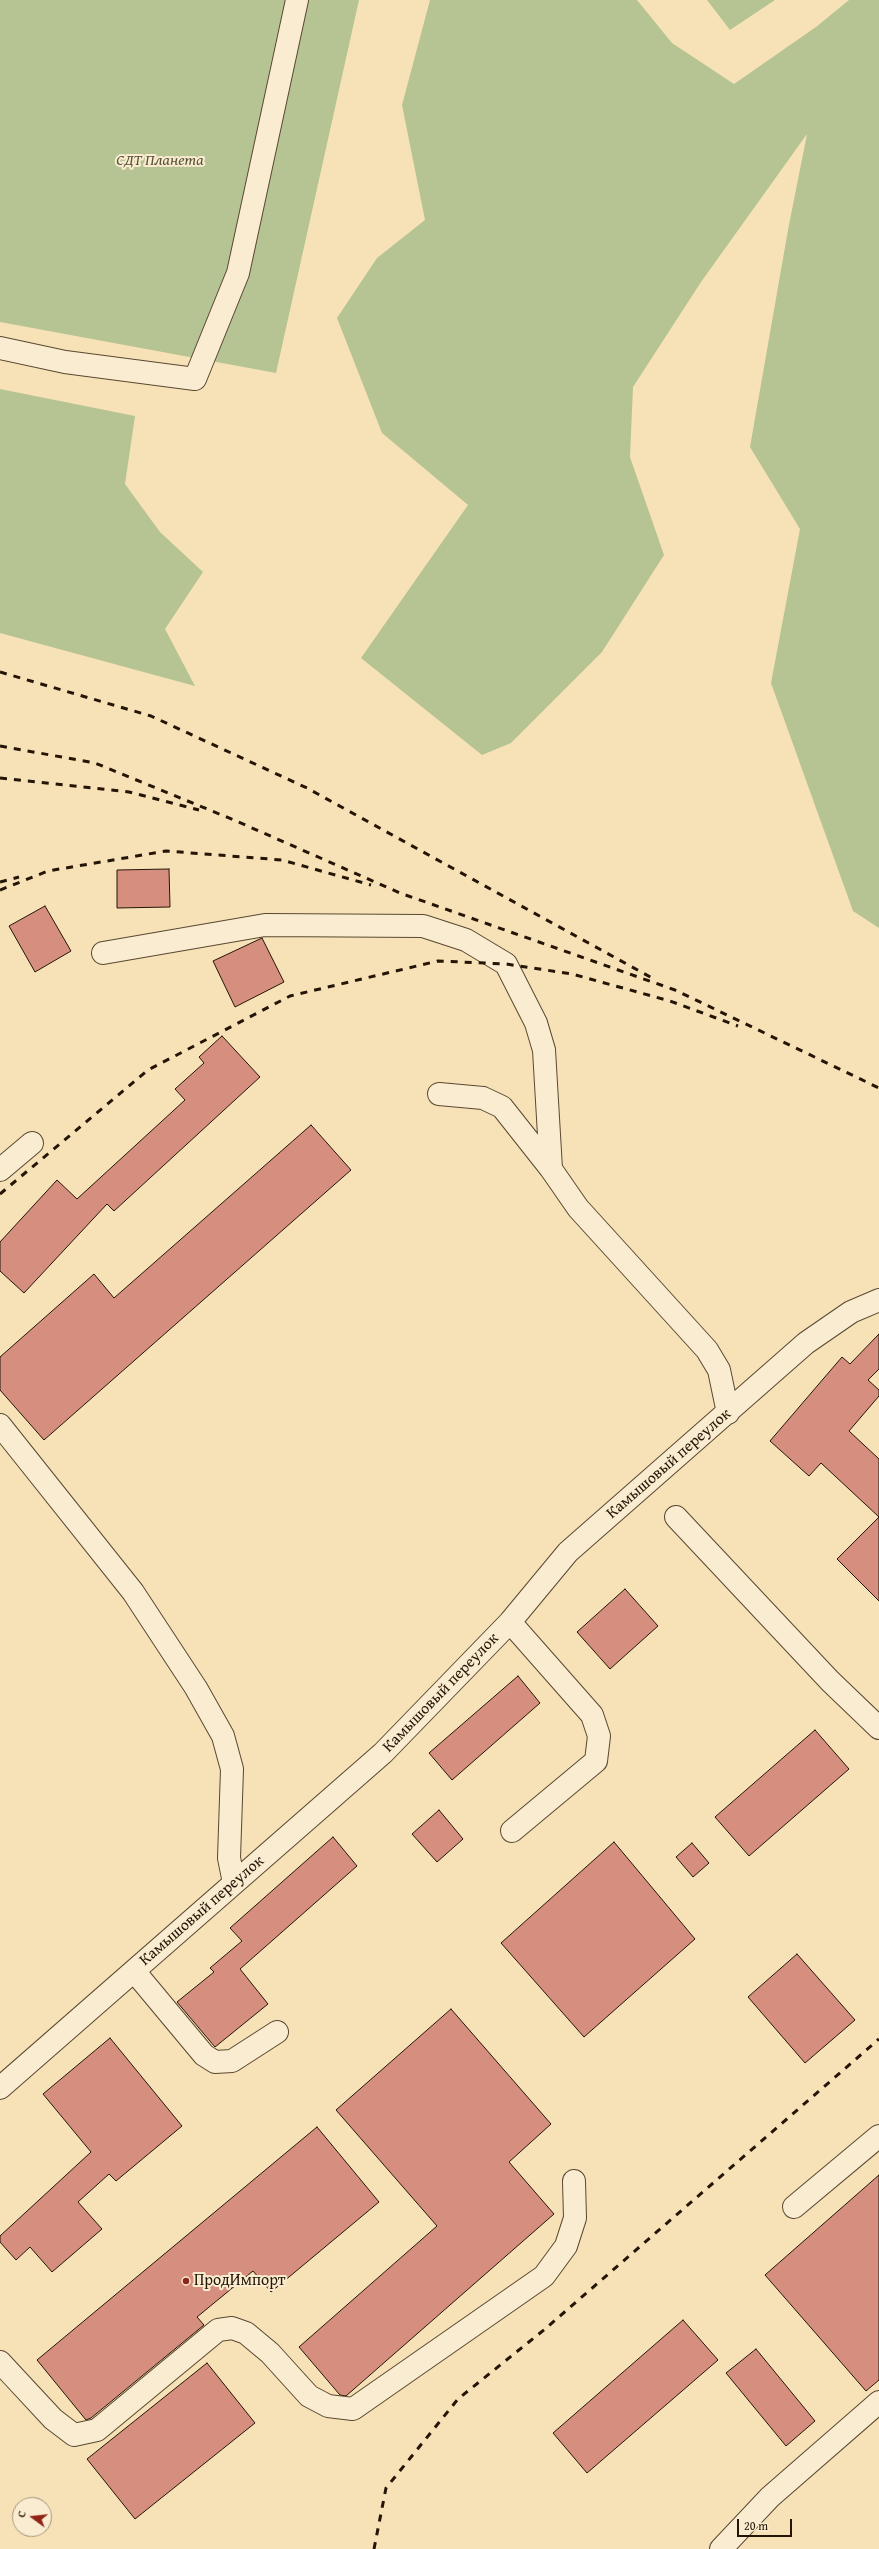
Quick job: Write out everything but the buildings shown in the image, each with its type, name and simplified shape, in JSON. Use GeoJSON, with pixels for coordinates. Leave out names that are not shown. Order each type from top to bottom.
{"type":"FeatureCollection","features":[{"type":"Feature","properties":{"kind":"street"},"geometry":{"type":"LineString","coordinates":[[0,348],[65,362],[196,379],[238,273],[297,0]]}},
{"type":"Feature","properties":{"kind":"street"},"geometry":{"type":"LineString","coordinates":[[103,953],[265,926],[423,926],[466,940],[506,964],[536,1023],[544,1050],[551,1169]]}},
{"type":"Feature","properties":{"kind":"street"},"geometry":{"type":"LineString","coordinates":[[439,1094],[483,1098],[502,1107],[551,1169],[578,1208],[707,1350],[720,1370],[728,1413]]}},
{"type":"Feature","properties":{"kind":"street"},"geometry":{"type":"LineString","coordinates":[[0,1170],[32,1143]]}},
{"type":"Feature","properties":{"kind":"street","name":"Камышовый переулок"},"geometry":{"type":"LineString","coordinates":[[0,2088],[383,1753],[510,1622],[568,1552],[826,1327],[851,1312],[879,1300]]}},
{"type":"Feature","properties":{"kind":"street"},"geometry":{"type":"LineString","coordinates":[[0,1425],[133,1592],[196,1688],[223,1736],[232,1769],[229,1858],[234,1883]]}},
{"type":"Feature","properties":{"kind":"street"},"geometry":{"type":"LineString","coordinates":[[676,1517],[830,1682],[879,1728]]}},
{"type":"Feature","properties":{"kind":"street"},"geometry":{"type":"LineString","coordinates":[[510,1622],[592,1715],[599,1736],[596,1761],[512,1831]]}},
{"type":"Feature","properties":{"kind":"street"},"geometry":{"type":"LineString","coordinates":[[134,1971],[204,2055],[215,2062],[232,2061],[277,2032]]}},
{"type":"Feature","properties":{"kind":"street"},"geometry":{"type":"LineString","coordinates":[[794,2208],[879,2136]]}},
{"type":"Feature","properties":{"kind":"street"},"geometry":{"type":"LineString","coordinates":[[0,2362],[53,2419],[74,2435],[97,2430],[218,2330],[232,2328],[246,2333],[270,2353],[309,2396],[328,2406],[353,2409],[544,2276],[566,2246],[575,2218],[574,2181]]}},
{"type":"Feature","properties":{"kind":"street"},"geometry":{"type":"LineString","coordinates":[[721,2549],[770,2497],[879,2402]]}},
{"type":"Feature","properties":{"kind":"green space","name":"СДТ Планета"},"geometry":{"type":"Polygon","coordinates":[[[0,0],[359,0],[276,373],[0,322],[0,0]]]}},
{"type":"Feature","properties":{"kind":"green space"},"geometry":{"type":"Polygon","coordinates":[[[430,0],[637,0],[672,43],[734,84],[816,27],[849,0],[879,0],[879,928],[853,911],[771,683],[800,529],[750,447],[788,230],[807,134],[701,282],[633,387],[630,457],[664,555],[602,652],[511,743],[482,755],[361,658],[468,505],[382,433],[337,318],[377,258],[425,220],[402,105],[430,0]]]}},
{"type":"Feature","properties":{"kind":"green space"},"geometry":{"type":"Polygon","coordinates":[[[707,0],[775,0],[730,30],[707,0]]]}},
{"type":"Feature","properties":{"kind":"green space"},"geometry":{"type":"Polygon","coordinates":[[[0,389],[135,416],[125,484],[160,532],[203,572],[165,629],[195,686],[0,633],[0,389]]]}},
{"type":"Feature","properties":{"kind":"railway"},"geometry":{"type":"LineString","coordinates":[[0,672],[151,716],[307,788],[652,978]]}},
{"type":"Feature","properties":{"kind":"railway"},"geometry":{"type":"LineString","coordinates":[[0,746],[95,763],[234,820],[400,893],[675,990],[879,1088]]}},
{"type":"Feature","properties":{"kind":"railway"},"geometry":{"type":"LineString","coordinates":[[0,778],[129,792],[199,810]]}},
{"type":"Feature","properties":{"kind":"railway"},"geometry":{"type":"LineString","coordinates":[[0,890],[48,871],[166,851],[282,860],[371,885]]}},
{"type":"Feature","properties":{"kind":"railway"},"geometry":{"type":"LineString","coordinates":[[0,882],[19,877]]}},
{"type":"Feature","properties":{"kind":"railway"},"geometry":{"type":"LineString","coordinates":[[0,1194],[148,1070],[290,996],[438,961],[506,964],[572,974],[670,1001],[738,1026]]}},
{"type":"Feature","properties":{"kind":"railway"},"geometry":{"type":"LineString","coordinates":[[374,2549],[386,2488],[458,2399],[545,2329],[879,2039]]}},
{"type":"Feature","properties":{"kind":"place","name":"ПродИмпорт"},"geometry":{"type":"Point","coordinates":[186,2281]}}]}
